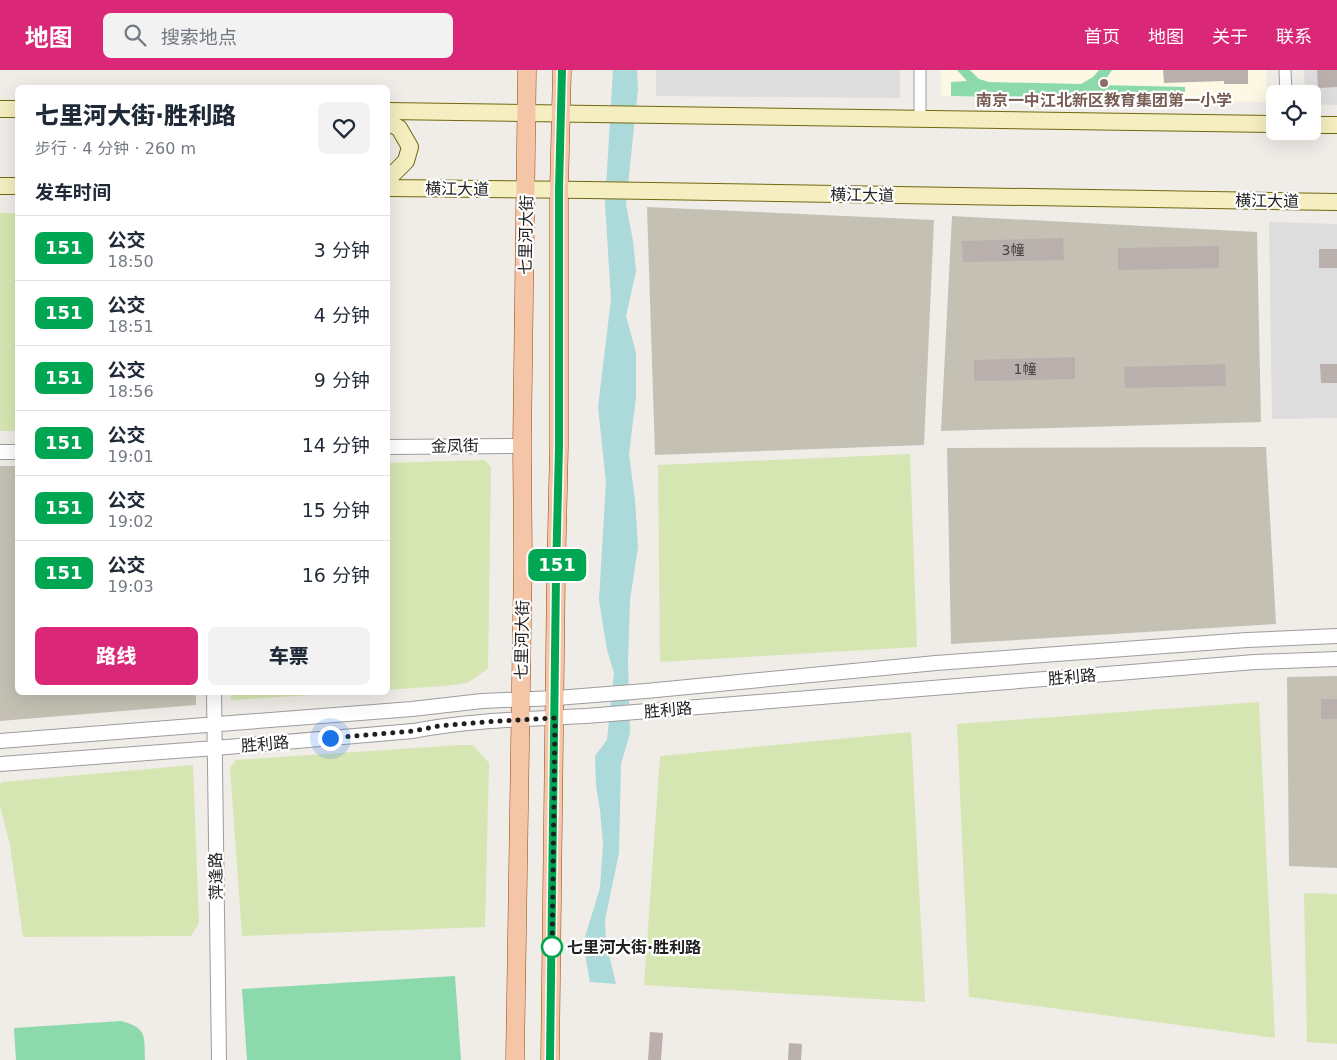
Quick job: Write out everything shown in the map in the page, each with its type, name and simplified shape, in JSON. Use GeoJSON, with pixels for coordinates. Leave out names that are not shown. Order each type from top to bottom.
{"type":"FeatureCollection","features":[{"type":"Feature","properties":{"kind":"main road","name":"七里河大街"},"geometry":{"type":"LineString","coordinates":[[516,1058],[527,70]]}},
{"type":"Feature","properties":{"kind":"main road","name":"七里河大街"},"geometry":{"type":"LineString","coordinates":[[549,1059],[556,698],[556,565],[559,446],[559,190],[562,70]]}},
{"type":"Feature","properties":{"kind":"main road"},"geometry":{"type":"LineString","coordinates":[[0,108],[15,109]]}},
{"type":"Feature","properties":{"kind":"main road"},"geometry":{"type":"LineString","coordinates":[[390,111],[1266,124]]}},
{"type":"Feature","properties":{"kind":"main road"},"geometry":{"type":"LineString","coordinates":[[390,123],[399,128],[410,147],[406,161],[390,176]]}},
{"type":"Feature","properties":{"kind":"main road"},"geometry":{"type":"LineString","coordinates":[[1321,125],[1337,125]]}},
{"type":"Feature","properties":{"kind":"main road"},"geometry":{"type":"LineString","coordinates":[[0,186],[15,186]]}},
{"type":"Feature","properties":{"kind":"main road","name":"横江大道"},"geometry":{"type":"LineString","coordinates":[[390,188],[1337,202]]}},
{"type":"Feature","properties":{"kind":"street"},"geometry":{"type":"LineString","coordinates":[[920,70],[920,120]]}},
{"type":"Feature","properties":{"kind":"street"},"geometry":{"type":"LineString","coordinates":[[1285,70],[1286,85]]}},
{"type":"Feature","properties":{"kind":"street","name":"金凤街"},"geometry":{"type":"LineString","coordinates":[[390,447],[522,446]]}},
{"type":"Feature","properties":{"kind":"street"},"geometry":{"type":"LineString","coordinates":[[0,452],[15,452]]}},
{"type":"Feature","properties":{"kind":"street","name":"胜利路"},"geometry":{"type":"LineString","coordinates":[[0,741],[412,709],[482,701],[556,698],[646,691],[936,663],[1247,640],[1337,636]]}},
{"type":"Feature","properties":{"kind":"street","name":"胜利路"},"geometry":{"type":"LineString","coordinates":[[0,764],[413,731],[438,726],[586,716],[1256,662],[1337,659]]}},
{"type":"Feature","properties":{"kind":"street","name":"萍逢路"},"geometry":{"type":"LineString","coordinates":[[214,695],[219,1060]]}},
{"type":"Feature","properties":{"kind":"street"},"geometry":{"type":"LineString","coordinates":[[412,709],[418,715],[420,721],[419,726],[413,731]]}},
{"type":"Feature","properties":{"kind":"street"},"geometry":{"type":"LineString","coordinates":[[72,735],[64,748],[66,752],[75,758]]}},
{"type":"Feature","properties":{"kind":"shaded area"},"geometry":{"type":"Polygon","coordinates":[[[656,70],[900,70],[900,98],[656,96],[656,70]]]}},
{"type":"Feature","properties":{"kind":"shaded area","name":"南京一中江北新区教育集团第一小学"},"geometry":{"type":"Polygon","coordinates":[[[941,70],[1266,70],[1266,102],[941,96],[941,70]]]}},
{"type":"Feature","properties":{"kind":"shaded area"},"geometry":{"type":"Polygon","coordinates":[[[1304,70],[1337,70],[1337,105],[1321,104],[1321,85],[1305,85],[1304,70]]]}},
{"type":"Feature","properties":{"kind":"shaded area"},"geometry":{"type":"Polygon","coordinates":[[[647,207],[934,220],[924,445],[655,455],[647,207]]]}},
{"type":"Feature","properties":{"kind":"shaded area"},"geometry":{"type":"Polygon","coordinates":[[[952,216],[1257,232],[1261,422],[941,431],[952,216]]]}},
{"type":"Feature","properties":{"kind":"shaded area"},"geometry":{"type":"Polygon","coordinates":[[[1269,222],[1337,224],[1337,418],[1272,419],[1269,222]]]}},
{"type":"Feature","properties":{"kind":"shaded area"},"geometry":{"type":"Polygon","coordinates":[[[1266,447],[1276,624],[951,644],[947,448],[1266,447]]]}},
{"type":"Feature","properties":{"kind":"shaded area"},"geometry":{"type":"Polygon","coordinates":[[[0,466],[15,466],[15,695],[196,695],[196,705],[0,721],[0,466]]]}},
{"type":"Feature","properties":{"kind":"shaded area"},"geometry":{"type":"Polygon","coordinates":[[[1337,676],[1337,868],[1289,866],[1287,677],[1337,676]]]}},
{"type":"Feature","properties":{"kind":"green space"},"geometry":{"type":"Polygon","coordinates":[[[957,70],[970,70],[979,79],[989,82],[1081,84],[1093,77],[1099,70],[1112,70],[1102,85],[1185,87],[1185,101],[951,96],[951,82],[967,81],[957,70]]]}},
{"type":"Feature","properties":{"kind":"green space"},"geometry":{"type":"Polygon","coordinates":[[[0,213],[15,213],[15,431],[0,431],[0,213]]]}},
{"type":"Feature","properties":{"kind":"green space"},"geometry":{"type":"Polygon","coordinates":[[[910,454],[917,647],[660,662],[658,465],[910,454]]]}},
{"type":"Feature","properties":{"kind":"green space"},"geometry":{"type":"Polygon","coordinates":[[[485,460],[491,468],[488,669],[467,683],[390,690],[390,463],[485,460]]]}},
{"type":"Feature","properties":{"kind":"green space"},"geometry":{"type":"Polygon","coordinates":[[[231,695],[313,695],[231,700],[231,695]]]}},
{"type":"Feature","properties":{"kind":"green space"},"geometry":{"type":"Polygon","coordinates":[[[1259,702],[1275,1038],[969,997],[957,724],[1259,702]]]}},
{"type":"Feature","properties":{"kind":"green space"},"geometry":{"type":"Polygon","coordinates":[[[911,732],[925,1002],[644,985],[660,756],[911,732]]]}},
{"type":"Feature","properties":{"kind":"green space"},"geometry":{"type":"Polygon","coordinates":[[[473,745],[489,763],[485,927],[242,936],[230,768],[236,760],[473,745]]]}},
{"type":"Feature","properties":{"kind":"green space"},"geometry":{"type":"Polygon","coordinates":[[[193,765],[199,923],[191,936],[23,937],[10,845],[0,806],[0,784],[2,782],[193,765]]]}},
{"type":"Feature","properties":{"kind":"green space"},"geometry":{"type":"Polygon","coordinates":[[[1304,893],[1337,894],[1337,1044],[1307,1042],[1304,893]]]}},
{"type":"Feature","properties":{"kind":"green space"},"geometry":{"type":"Polygon","coordinates":[[[455,976],[461,1060],[247,1060],[242,989],[455,976]]]}},
{"type":"Feature","properties":{"kind":"green space"},"geometry":{"type":"Polygon","coordinates":[[[121,1021],[136,1027],[143,1034],[145,1060],[16,1060],[14,1028],[121,1021]]]}},
{"type":"Feature","properties":{"kind":"water"},"geometry":{"type":"Polygon","coordinates":[[[613,70],[637,70],[638,89],[626,204],[636,271],[626,316],[636,353],[636,397],[629,454],[635,500],[638,547],[630,600],[628,662],[630,733],[621,764],[619,853],[605,920],[606,942],[616,984],[590,982],[586,960],[585,937],[600,888],[603,844],[596,786],[595,756],[607,740],[614,673],[607,650],[599,600],[606,482],[598,407],[611,299],[605,204],[613,70]]]}},
{"type":"Feature","properties":{"kind":"building"},"geometry":{"type":"Polygon","coordinates":[[[1163,70],[1248,70],[1248,84],[1224,84],[1224,81],[1164,83],[1163,70]]]}},
{"type":"Feature","properties":{"kind":"building"},"geometry":{"type":"Polygon","coordinates":[[[1317,70],[1337,70],[1337,87],[1321,88],[1321,85],[1318,85],[1317,70]]]}},
{"type":"Feature","properties":{"kind":"building"},"geometry":{"type":"Polygon","coordinates":[[[1063,238],[1064,260],[963,262],[962,241],[1063,238]]]}},
{"type":"Feature","properties":{"kind":"building"},"geometry":{"type":"Polygon","coordinates":[[[1219,246],[1219,268],[1118,270],[1118,248],[1219,246]]]}},
{"type":"Feature","properties":{"kind":"building"},"geometry":{"type":"Polygon","coordinates":[[[1319,249],[1337,249],[1337,268],[1319,268],[1319,249]]]}},
{"type":"Feature","properties":{"kind":"building"},"geometry":{"type":"Polygon","coordinates":[[[1075,357],[1075,379],[974,381],[974,360],[1075,357]]]}},
{"type":"Feature","properties":{"kind":"building"},"geometry":{"type":"Polygon","coordinates":[[[1225,364],[1226,386],[1125,388],[1124,367],[1225,364]]]}},
{"type":"Feature","properties":{"kind":"building"},"geometry":{"type":"Polygon","coordinates":[[[1320,364],[1337,364],[1337,383],[1321,383],[1320,364]]]}},
{"type":"Feature","properties":{"kind":"building"},"geometry":{"type":"Polygon","coordinates":[[[1321,699],[1337,699],[1337,719],[1321,719],[1321,699]]]}},
{"type":"Feature","properties":{"kind":"building"},"geometry":{"type":"Polygon","coordinates":[[[650,1032],[663,1033],[661,1060],[648,1060],[650,1032]]]}},
{"type":"Feature","properties":{"kind":"building"},"geometry":{"type":"Polygon","coordinates":[[[789,1043],[802,1044],[801,1060],[788,1060],[789,1043]]]}},
{"type":"Feature","properties":{"kind":"bus line","name":"151"},"geometry":{"type":"LineString","coordinates":[[550,1060],[559,446],[559,190],[562,70]]}},
{"type":"Feature","properties":{"kind":"place","name":"南京一中江北新区教育集团第一小学"},"geometry":{"type":"Point","coordinates":[1104,83]}},
{"type":"Feature","properties":{"kind":"place","name":"七里河大街·胜利路"},"geometry":{"type":"Point","coordinates":[552,947]}},
{"type":"Feature","properties":{"kind":"route"},"geometry":{"type":"LineString","coordinates":[[330,738],[413,731],[438,726],[555,718],[552,956],[552,947]]}}]}
